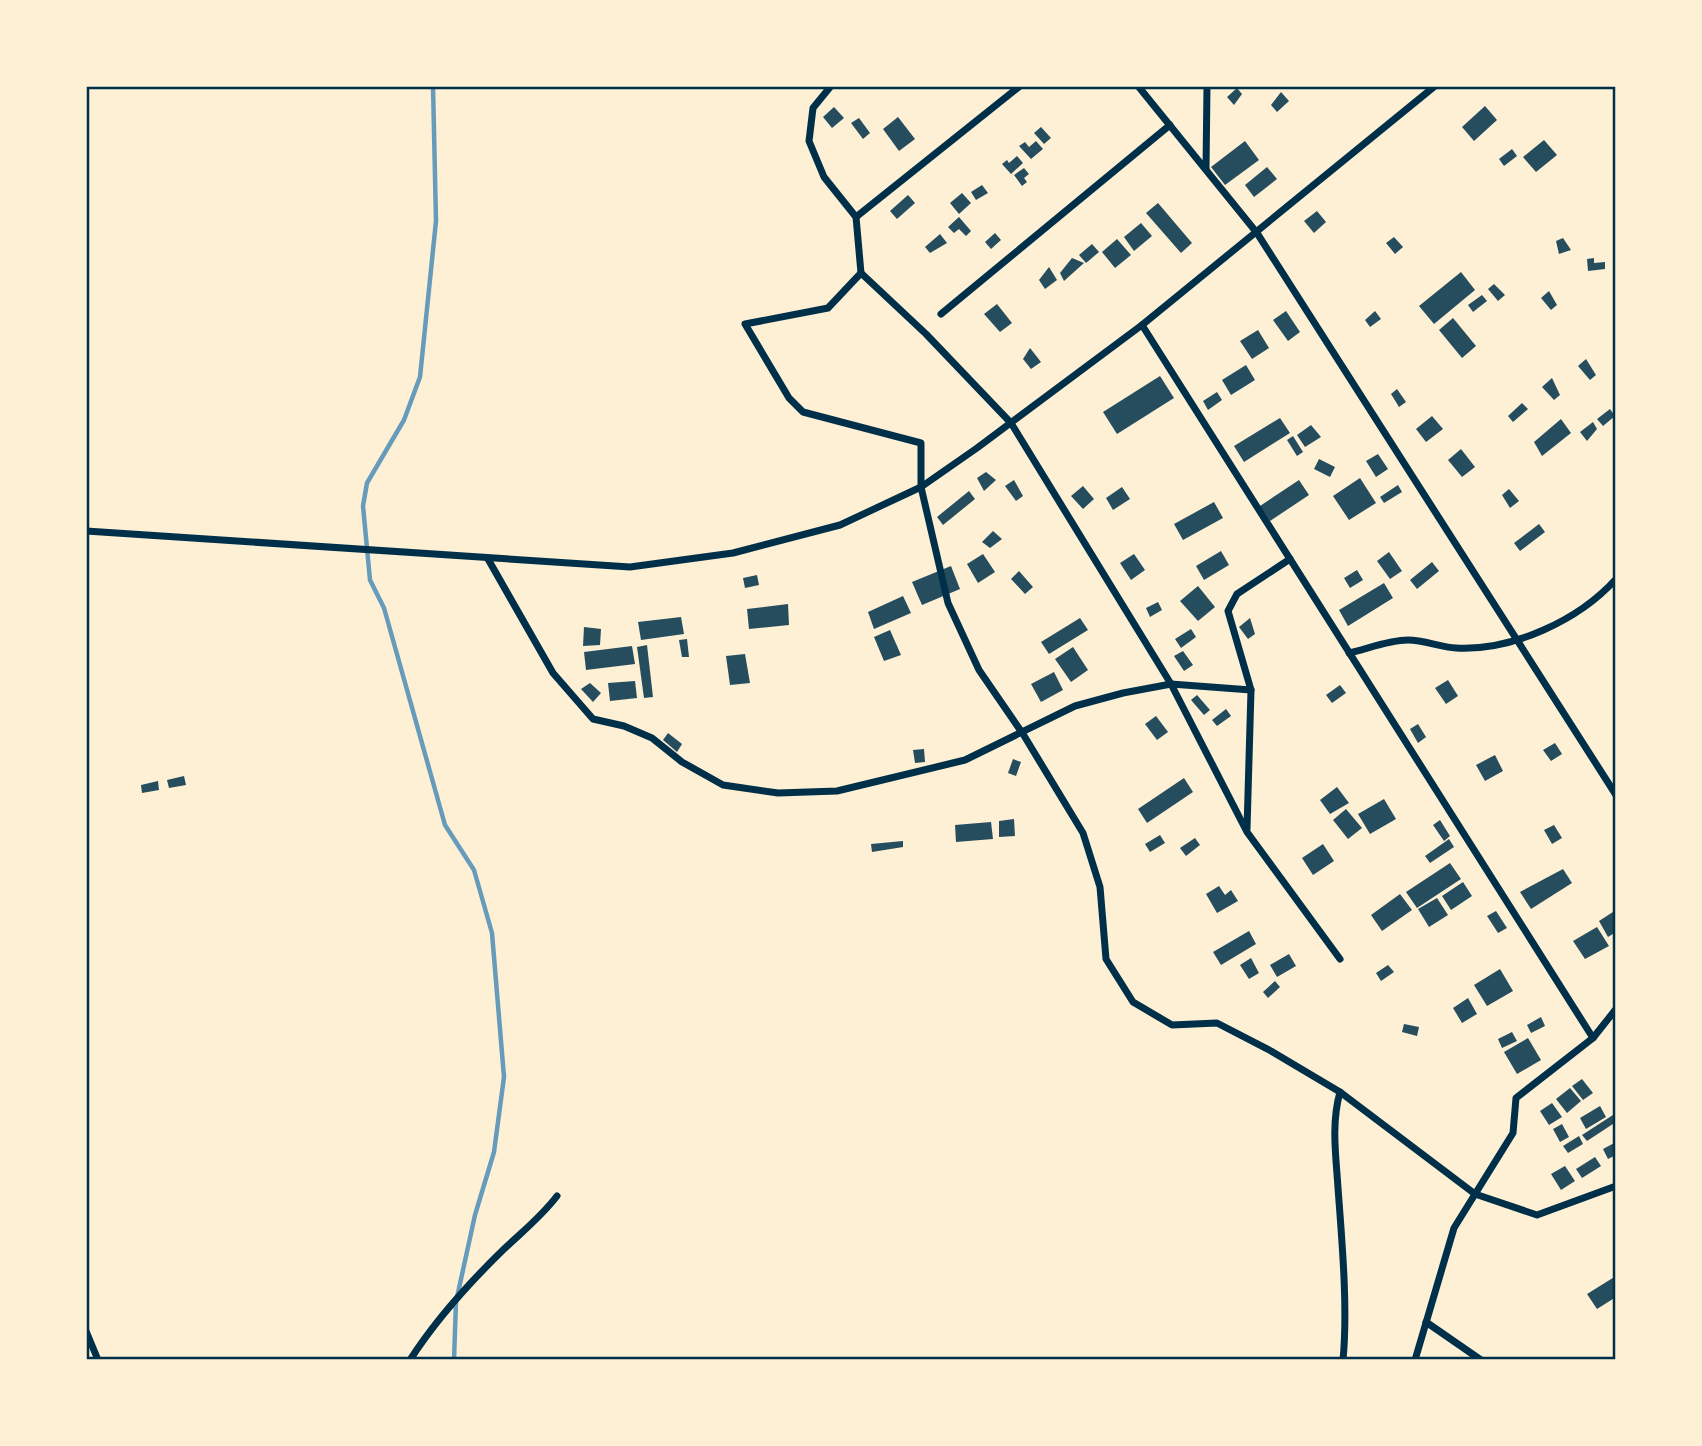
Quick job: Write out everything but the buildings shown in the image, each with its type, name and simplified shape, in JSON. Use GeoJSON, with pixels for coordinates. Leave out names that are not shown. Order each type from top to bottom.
{"type":"FeatureCollection","features":[{"type":"Feature","properties":{"kind":"street"},"geometry":{"type":"LineString","coordinates":[[831,86],[813,107],[809,141],[824,177],[856,217],[861,273],[926,334],[1011,423],[1171,684],[1247,832],[1340,959]]}},
{"type":"Feature","properties":{"kind":"street"},"geometry":{"type":"LineString","coordinates":[[856,217],[1020,86]]}},
{"type":"Feature","properties":{"kind":"street"},"geometry":{"type":"LineString","coordinates":[[1138,86],[1257,233],[1616,795]]}},
{"type":"Feature","properties":{"kind":"street"},"geometry":{"type":"LineString","coordinates":[[1206,170],[1207,86]]}},
{"type":"Feature","properties":{"kind":"street"},"geometry":{"type":"LineString","coordinates":[[86,531],[630,567],[733,553],[840,525],[921,487],[1011,423],[1142,325],[1435,86]]}},
{"type":"Feature","properties":{"kind":"street"},"geometry":{"type":"LineString","coordinates":[[941,314],[1170,125]]}},
{"type":"Feature","properties":{"kind":"street"},"geometry":{"type":"LineString","coordinates":[[861,273],[828,308],[745,324],[789,398],[803,412],[921,443],[921,487],[948,603],[979,670],[1023,734],[1083,833],[1100,887],[1106,960],[1133,1002],[1172,1025],[1217,1023],[1340,1092],[1475,1194],[1537,1215],[1616,1186]]}},
{"type":"Feature","properties":{"kind":"street"},"geometry":{"type":"LineString","coordinates":[[1142,325],[1593,1038]]}},
{"type":"Feature","properties":{"kind":"street"},"geometry":{"type":"LineString","coordinates":[[488,559],[553,673],[593,719],[624,726],[652,738],[682,762],[723,785],[778,793],[838,791],[965,760],[1023,734],[1075,706],[1171,684],[1251,690]]}},
{"type":"Feature","properties":{"kind":"street"},"geometry":{"type":"LineString","coordinates":[[1247,832],[1251,690],[1228,611],[1237,594],[1290,559]]}},
{"type":"Feature","properties":{"kind":"street"},"geometry":{"type":"LineString","coordinates":[[1349,653],[1407,639],[1458,648],[1517,640],[1568,619],[1600,597],[1616,579]]}},
{"type":"Feature","properties":{"kind":"street"},"geometry":{"type":"LineString","coordinates":[[1415,1360],[1454,1228],[1513,1133],[1516,1098],[1593,1038],[1616,1009]]}},
{"type":"Feature","properties":{"kind":"street"},"geometry":{"type":"LineString","coordinates":[[1340,1092],[1335,1109],[1334,1141],[1345,1317],[1343,1360]]}},
{"type":"Feature","properties":{"kind":"street"},"geometry":{"type":"LineString","coordinates":[[410,1360],[424,1338],[481,1274],[541,1217],[557,1196]]}},
{"type":"Feature","properties":{"kind":"street"},"geometry":{"type":"LineString","coordinates":[[1426,1322],[1481,1360]]}},
{"type":"Feature","properties":{"kind":"street"},"geometry":{"type":"LineString","coordinates":[[86,1331],[89,1352],[97,1360]]}},
{"type":"Feature","properties":{"kind":"waterway"},"geometry":{"type":"LineString","coordinates":[[433,86],[436,221],[420,377],[404,420],[367,483],[363,506],[370,580],[384,608],[445,825],[474,870],[492,933],[504,1077],[494,1152],[475,1215],[456,1302],[454,1360]]}}]}
